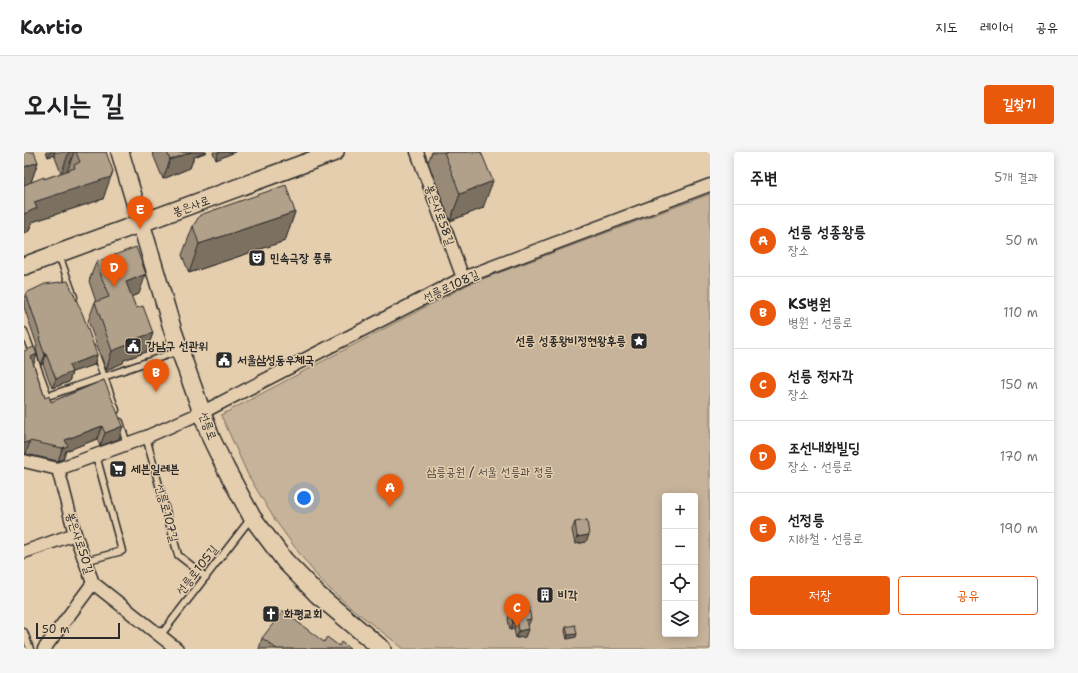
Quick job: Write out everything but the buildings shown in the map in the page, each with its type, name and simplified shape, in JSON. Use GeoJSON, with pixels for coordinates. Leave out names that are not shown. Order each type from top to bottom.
{"type":"FeatureCollection","features":[{"type":"Feature","properties":{"kind":"main road","name":"선릉로"},"geometry":{"type":"LineString","coordinates":[[120,152],[180,351],[211,438],[226,469],[252,517],[298,575],[333,608],[382,649]]}},
{"type":"Feature","properties":{"kind":"main road","name":"봉은사로"},"geometry":{"type":"LineString","coordinates":[[24,266],[335,152]]}},
{"type":"Feature","properties":{"kind":"street","name":"봉은사로58길"},"geometry":{"type":"LineString","coordinates":[[417,152],[463,278]]}},
{"type":"Feature","properties":{"kind":"street","name":"선릉로108길"},"geometry":{"type":"LineString","coordinates":[[203,412],[463,278],[710,185]]}},
{"type":"Feature","properties":{"kind":"street"},"geometry":{"type":"LineString","coordinates":[[24,461],[58,470],[146,437],[203,412]]}},
{"type":"Feature","properties":{"kind":"street","name":"봉은사로50길"},"geometry":{"type":"LineString","coordinates":[[58,470],[75,534],[93,583],[177,649]]}},
{"type":"Feature","properties":{"kind":"street"},"geometry":{"type":"LineString","coordinates":[[24,552],[75,534]]}},
{"type":"Feature","properties":{"kind":"street"},"geometry":{"type":"LineString","coordinates":[[44,649],[93,583]]}},
{"type":"Feature","properties":{"kind":"lane"},"geometry":{"type":"LineString","coordinates":[[58,253],[77,304]]}},
{"type":"Feature","properties":{"kind":"lane"},"geometry":{"type":"LineString","coordinates":[[24,332],[48,396],[180,351]]}},
{"type":"Feature","properties":{"kind":"lane"},"geometry":{"type":"LineString","coordinates":[[90,340],[128,444]]}},
{"type":"Feature","properties":{"kind":"lane","name":"선릉로107길"},"geometry":{"type":"LineString","coordinates":[[146,437],[178,555],[206,577]]}},
{"type":"Feature","properties":{"kind":"lane"},"geometry":{"type":"LineString","coordinates":[[85,561],[122,551],[96,455]]}},
{"type":"Feature","properties":{"kind":"lane","name":"선릉로105길"},"geometry":{"type":"LineString","coordinates":[[160,636],[252,517]]}},
{"type":"Feature","properties":{"kind":"lane"},"geometry":{"type":"LineString","coordinates":[[24,632],[30,649]]}},
{"type":"Feature","properties":{"kind":"green space","name":"삼릉공원 / 서울 선릉과 정릉"},"geometry":{"type":"Polygon","coordinates":[[[710,194],[710,649],[404,649],[350,607],[322,582],[302,557],[275,520],[248,475],[221,415],[469,284],[710,194]]]}},
{"type":"Feature","properties":{"kind":"place","name":"선정릉"},"geometry":{"type":"Point","coordinates":[140,229]}},
{"type":"Feature","properties":{"kind":"place","name":"민속극장 풍류"},"geometry":{"type":"Point","coordinates":[257,258]}},
{"type":"Feature","properties":{"kind":"place","name":"조선내화빌딩"},"geometry":{"type":"Point","coordinates":[114,287]}},
{"type":"Feature","properties":{"kind":"place","name":"선릉 성종왕비정현왕후릉"},"geometry":{"type":"Point","coordinates":[639,341]}},
{"type":"Feature","properties":{"kind":"place","name":"강남구 선관위"},"geometry":{"type":"Point","coordinates":[133,346]}},
{"type":"Feature","properties":{"kind":"place","name":"서울삼성동우체국"},"geometry":{"type":"Point","coordinates":[224,360]}},
{"type":"Feature","properties":{"kind":"place","name":"KS병원"},"geometry":{"type":"Point","coordinates":[156,392]}},
{"type":"Feature","properties":{"kind":"place","name":"세븐일레븐"},"geometry":{"type":"Point","coordinates":[118,469]}},
{"type":"Feature","properties":{"kind":"place","name":"선릉 성종왕릉"},"geometry":{"type":"Point","coordinates":[390,507]}},
{"type":"Feature","properties":{"kind":"place","name":"비각"},"geometry":{"type":"Point","coordinates":[545,595]}},
{"type":"Feature","properties":{"kind":"place","name":"화평교회"},"geometry":{"type":"Point","coordinates":[271,614]}},
{"type":"Feature","properties":{"kind":"place","name":"선릉 정자각"},"geometry":{"type":"Point","coordinates":[517,627]}}]}
